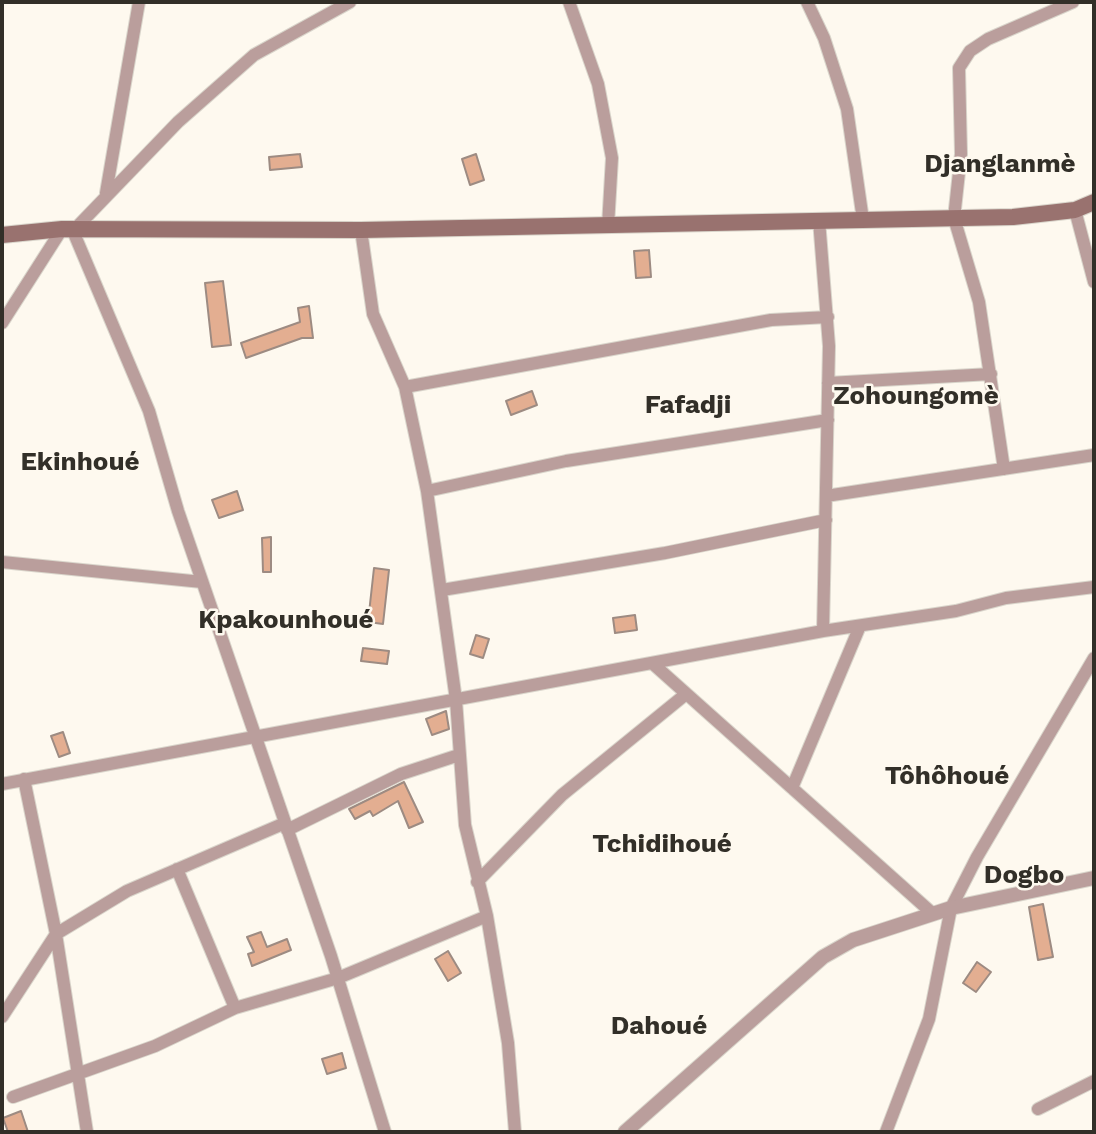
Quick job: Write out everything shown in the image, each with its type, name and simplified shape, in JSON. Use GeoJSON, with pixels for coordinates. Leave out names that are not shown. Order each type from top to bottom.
{"type":"FeatureCollection","features":[{"type":"Feature","properties":{"kind":"main road"},"geometry":{"type":"LineString","coordinates":[[2,235],[67,230],[361,230],[1013,217],[1075,210],[1094,202]]}},
{"type":"Feature","properties":{"kind":"street"},"geometry":{"type":"LineString","coordinates":[[106,194],[139,2]]}},
{"type":"Feature","properties":{"kind":"street"},"geometry":{"type":"LineString","coordinates":[[2,323],[67,230],[178,122],[254,55],[350,2]]}},
{"type":"Feature","properties":{"kind":"street"},"geometry":{"type":"LineString","coordinates":[[569,2],[598,84],[612,158],[608,226]]}},
{"type":"Feature","properties":{"kind":"street"},"geometry":{"type":"LineString","coordinates":[[807,2],[824,38],[847,109],[863,220]]}},
{"type":"Feature","properties":{"kind":"street"},"geometry":{"type":"LineString","coordinates":[[1004,469],[979,302],[954,218],[961,154],[959,68],[970,51],[988,39],[1073,2]]}},
{"type":"Feature","properties":{"kind":"street"},"geometry":{"type":"LineString","coordinates":[[1075,210],[1094,282]]}},
{"type":"Feature","properties":{"kind":"street"},"geometry":{"type":"LineString","coordinates":[[819,220],[828,317],[823,631]]}},
{"type":"Feature","properties":{"kind":"street"},"geometry":{"type":"LineString","coordinates":[[67,230],[149,411],[202,582],[338,978],[385,1132]]}},
{"type":"Feature","properties":{"kind":"street"},"geometry":{"type":"LineString","coordinates":[[361,230],[373,314],[405,387],[427,491],[456,699],[465,825],[486,916],[508,1043],[515,1132]]}},
{"type":"Feature","properties":{"kind":"street"},"geometry":{"type":"LineString","coordinates":[[405,387],[771,320],[828,317]]}},
{"type":"Feature","properties":{"kind":"street"},"geometry":{"type":"LineString","coordinates":[[828,383],[990,374]]}},
{"type":"Feature","properties":{"kind":"street"},"geometry":{"type":"LineString","coordinates":[[427,491],[566,461],[828,420]]}},
{"type":"Feature","properties":{"kind":"street"},"geometry":{"type":"LineString","coordinates":[[826,496],[1094,455]]}},
{"type":"Feature","properties":{"kind":"street"},"geometry":{"type":"LineString","coordinates":[[442,590],[665,552],[826,520]]}},
{"type":"Feature","properties":{"kind":"street"},"geometry":{"type":"LineString","coordinates":[[2,562],[202,582]]}},
{"type":"Feature","properties":{"kind":"street"},"geometry":{"type":"LineString","coordinates":[[2,784],[823,631],[956,611],[1006,598],[1094,587]]}},
{"type":"Feature","properties":{"kind":"street"},"geometry":{"type":"LineString","coordinates":[[792,788],[860,626]]}},
{"type":"Feature","properties":{"kind":"street"},"geometry":{"type":"LineString","coordinates":[[886,1132],[929,1019],[951,908],[977,857],[1094,658]]}},
{"type":"Feature","properties":{"kind":"street"},"geometry":{"type":"LineString","coordinates":[[652,663],[932,913]]}},
{"type":"Feature","properties":{"kind":"street"},"geometry":{"type":"LineString","coordinates":[[477,881],[562,795],[686,694]]}},
{"type":"Feature","properties":{"kind":"street"},"geometry":{"type":"LineString","coordinates":[[2,1017],[56,934],[127,891],[286,827],[401,774],[459,755]]}},
{"type":"Feature","properties":{"kind":"street"},"geometry":{"type":"LineString","coordinates":[[24,779],[56,934],[87,1132]]}},
{"type":"Feature","properties":{"kind":"street"},"geometry":{"type":"LineString","coordinates":[[177,869],[235,1008]]}},
{"type":"Feature","properties":{"kind":"street"},"geometry":{"type":"LineString","coordinates":[[625,1132],[822,957],[853,940],[951,908],[1094,878]]}},
{"type":"Feature","properties":{"kind":"street"},"geometry":{"type":"LineString","coordinates":[[13,1097],[155,1046],[235,1008],[338,978],[486,916]]}},
{"type":"Feature","properties":{"kind":"street"},"geometry":{"type":"LineString","coordinates":[[1038,1109],[1094,1081]]}},
{"type":"Feature","properties":{"kind":"building"},"geometry":{"type":"Polygon","coordinates":[[[300,154],[302,167],[270,170],[269,157],[300,154]]]}},
{"type":"Feature","properties":{"kind":"building"},"geometry":{"type":"Polygon","coordinates":[[[476,154],[484,180],[470,185],[462,159],[476,154]]]}},
{"type":"Feature","properties":{"kind":"building"},"geometry":{"type":"Polygon","coordinates":[[[649,250],[651,277],[636,278],[634,251],[649,250]]]}},
{"type":"Feature","properties":{"kind":"building"},"geometry":{"type":"Polygon","coordinates":[[[223,281],[231,345],[212,347],[205,283],[223,281]]]}},
{"type":"Feature","properties":{"kind":"building"},"geometry":{"type":"Polygon","coordinates":[[[309,306],[313,338],[302,338],[246,358],[241,343],[300,322],[298,308],[309,306]]]}},
{"type":"Feature","properties":{"kind":"building"},"geometry":{"type":"Polygon","coordinates":[[[532,391],[537,405],[511,415],[506,401],[532,391]]]}},
{"type":"Feature","properties":{"kind":"building"},"geometry":{"type":"Polygon","coordinates":[[[237,491],[243,510],[219,518],[212,500],[237,491]]]}},
{"type":"Feature","properties":{"kind":"building"},"geometry":{"type":"Polygon","coordinates":[[[271,537],[271,572],[263,572],[262,538],[271,537]]]}},
{"type":"Feature","properties":{"kind":"building"},"geometry":{"type":"Polygon","coordinates":[[[374,568],[389,570],[383,624],[368,622],[374,568]]]}},
{"type":"Feature","properties":{"kind":"building"},"geometry":{"type":"Polygon","coordinates":[[[635,615],[637,630],[615,633],[613,618],[635,615]]]}},
{"type":"Feature","properties":{"kind":"building"},"geometry":{"type":"Polygon","coordinates":[[[476,635],[489,639],[483,658],[470,654],[476,635]]]}},
{"type":"Feature","properties":{"kind":"building"},"geometry":{"type":"Polygon","coordinates":[[[363,648],[389,651],[387,664],[361,661],[363,648]]]}},
{"type":"Feature","properties":{"kind":"building"},"geometry":{"type":"Polygon","coordinates":[[[446,711],[449,729],[432,735],[426,719],[446,711]]]}},
{"type":"Feature","properties":{"kind":"building"},"geometry":{"type":"Polygon","coordinates":[[[63,732],[70,753],[59,757],[51,736],[63,732]]]}},
{"type":"Feature","properties":{"kind":"building"},"geometry":{"type":"Polygon","coordinates":[[[404,782],[423,822],[409,828],[398,801],[373,816],[370,811],[355,819],[349,809],[404,782]]]}},
{"type":"Feature","properties":{"kind":"building"},"geometry":{"type":"Polygon","coordinates":[[[1043,904],[1053,957],[1038,960],[1029,907],[1043,904]]]}},
{"type":"Feature","properties":{"kind":"building"},"geometry":{"type":"Polygon","coordinates":[[[261,932],[267,947],[287,939],[291,950],[252,966],[248,954],[254,952],[247,937],[261,932]]]}},
{"type":"Feature","properties":{"kind":"building"},"geometry":{"type":"Polygon","coordinates":[[[448,951],[461,973],[448,981],[435,959],[448,951]]]}},
{"type":"Feature","properties":{"kind":"building"},"geometry":{"type":"Polygon","coordinates":[[[977,962],[991,972],[976,992],[963,983],[977,962]]]}},
{"type":"Feature","properties":{"kind":"building"},"geometry":{"type":"Polygon","coordinates":[[[342,1053],[346,1068],[327,1074],[322,1059],[342,1053]]]}},
{"type":"Feature","properties":{"kind":"building"},"geometry":{"type":"Polygon","coordinates":[[[21,1111],[28,1132],[8,1132],[3,1118],[21,1111]]]}},
{"type":"Feature","properties":{"kind":"district","name":"Djanglanmè"},"geometry":{"type":"Point","coordinates":[1000,164]}},
{"type":"Feature","properties":{"kind":"district","name":"Zohoungomè"},"geometry":{"type":"Point","coordinates":[916,396]}},
{"type":"Feature","properties":{"kind":"district","name":"Fafadji"},"geometry":{"type":"Point","coordinates":[688,405]}},
{"type":"Feature","properties":{"kind":"district","name":"Ekinhoué"},"geometry":{"type":"Point","coordinates":[80,462]}},
{"type":"Feature","properties":{"kind":"district","name":"Kpakounhoué"},"geometry":{"type":"Point","coordinates":[286,620]}},
{"type":"Feature","properties":{"kind":"district","name":"Tôhôhoué"},"geometry":{"type":"Point","coordinates":[947,776]}},
{"type":"Feature","properties":{"kind":"district","name":"Tchidihoué"},"geometry":{"type":"Point","coordinates":[662,844]}},
{"type":"Feature","properties":{"kind":"district","name":"Dogbo"},"geometry":{"type":"Point","coordinates":[1024,875]}},
{"type":"Feature","properties":{"kind":"district","name":"Dahoué"},"geometry":{"type":"Point","coordinates":[659,1026]}}]}
